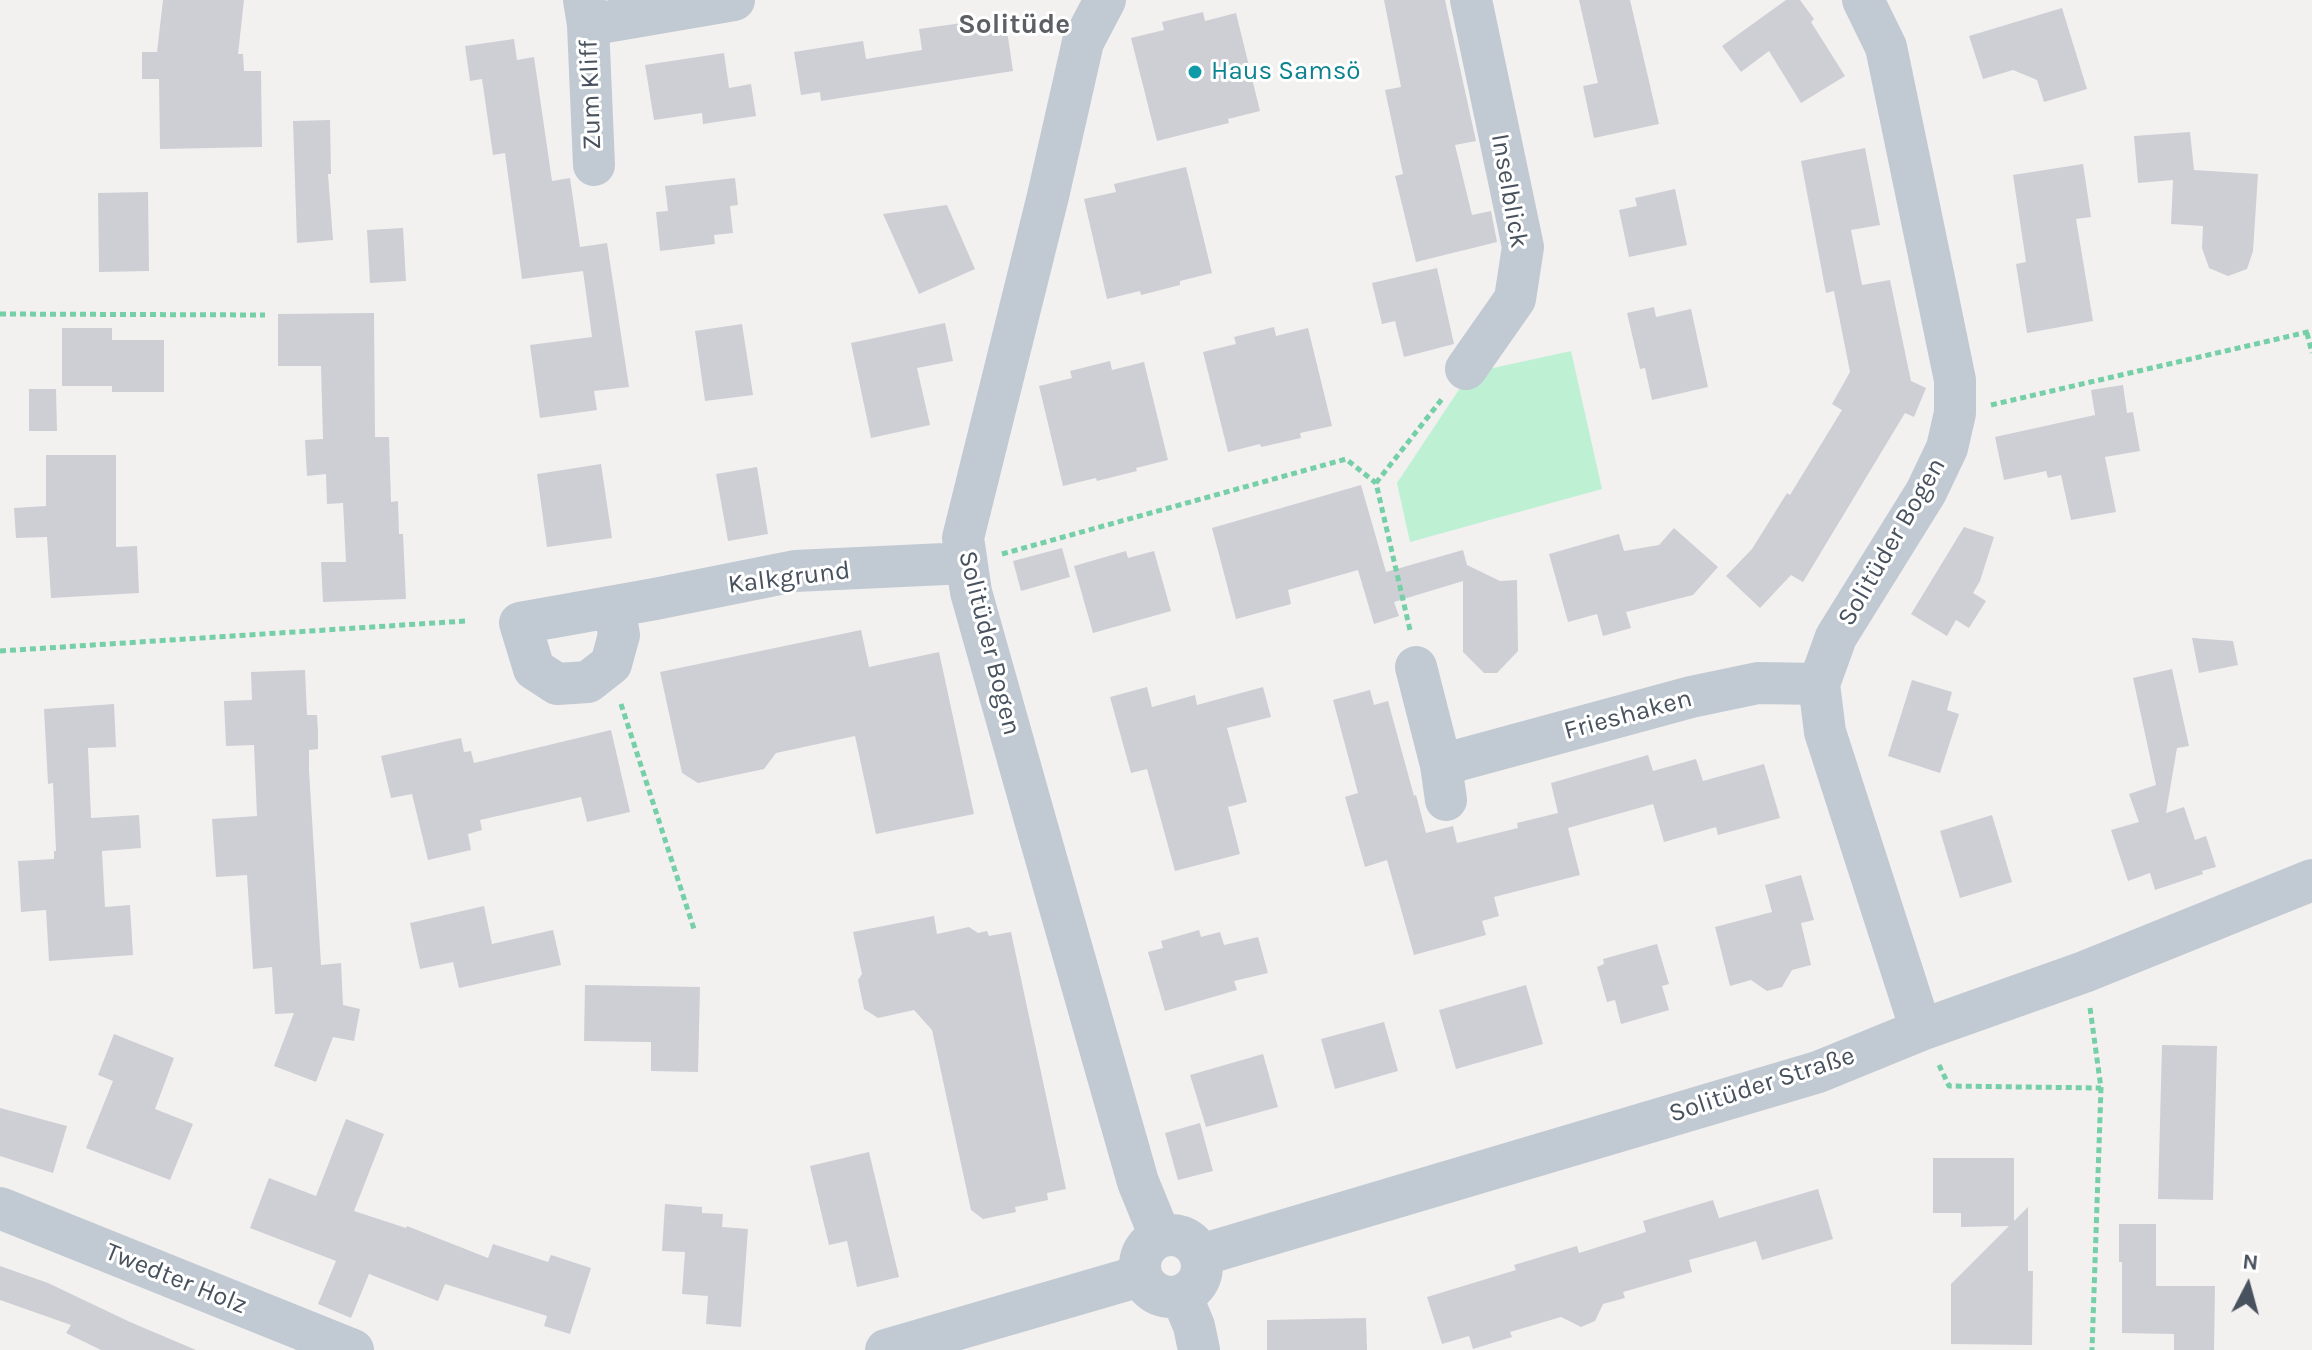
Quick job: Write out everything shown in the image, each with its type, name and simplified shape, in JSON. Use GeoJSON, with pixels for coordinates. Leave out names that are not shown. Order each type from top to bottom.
{"type":"FeatureCollection","features":[{"type":"Feature","properties":{"kind":"street","name":"Zum Kliff"},"geometry":{"type":"LineString","coordinates":[[594,165],[586,13],[734,0]]}},
{"type":"Feature","properties":{"kind":"street","name":"Solitüder Bogen"},"geometry":{"type":"LineString","coordinates":[[1105,0],[1083,42],[963,538],[971,592],[1134,1167],[1160,1236]]}},
{"type":"Feature","properties":{"kind":"street","name":"Inselblick"},"geometry":{"type":"LineString","coordinates":[[1466,369],[1515,299],[1523,247],[1471,0]]}},
{"type":"Feature","properties":{"kind":"street","name":"Solitüder Bogen"},"geometry":{"type":"LineString","coordinates":[[1863,0],[1886,47],[1955,380],[1955,413],[1947,448],[1926,492],[1836,637],[1819,684],[1825,732],[1921,1030]]}},
{"type":"Feature","properties":{"kind":"street","name":"Kalkgrund"},"geometry":{"type":"LineString","coordinates":[[611,664],[588,682],[557,684],[534,669],[520,623],[795,571],[966,563]]}},
{"type":"Feature","properties":{"kind":"street"},"geometry":{"type":"LineString","coordinates":[[611,664],[619,635],[614,607]]}},
{"type":"Feature","properties":{"kind":"street","name":"Frieshaken"},"geometry":{"type":"LineString","coordinates":[[1416,667],[1444,783],[1691,697],[1758,683],[1819,684]]}},
{"type":"Feature","properties":{"kind":"street","name":"Solitüder Straße"},"geometry":{"type":"LineString","coordinates":[[1201,1255],[1818,1072],[1921,1030],[2084,972],[2312,880]]}},
{"type":"Feature","properties":{"kind":"street","name":"Twedter Holz"},"geometry":{"type":"LineString","coordinates":[[0,1208],[353,1350]]}},
{"type":"Feature","properties":{"kind":"street"},"geometry":{"type":"LineString","coordinates":[[1172,1234],[1184,1237],[1201,1255],[1199,1279],[1192,1289],[1181,1295],[1169,1297],[1157,1294],[1140,1276],[1142,1252],[1149,1242],[1160,1236],[1172,1234]]}},
{"type":"Feature","properties":{"kind":"street"},"geometry":{"type":"LineString","coordinates":[[886,1350],[1140,1276]]}},
{"type":"Feature","properties":{"kind":"street"},"geometry":{"type":"LineString","coordinates":[[1181,1295],[1194,1326],[1199,1350]]}},
{"type":"Feature","properties":{"kind":"path"},"geometry":{"type":"LineString","coordinates":[[0,314],[265,315]]}},
{"type":"Feature","properties":{"kind":"path"},"geometry":{"type":"LineString","coordinates":[[1955,413],[2310,332],[2312,353]]}},
{"type":"Feature","properties":{"kind":"path"},"geometry":{"type":"LineString","coordinates":[[1376,483],[1466,369]]}},
{"type":"Feature","properties":{"kind":"path"},"geometry":{"type":"LineString","coordinates":[[966,563],[1346,459],[1376,483],[1415,651],[1416,667]]}},
{"type":"Feature","properties":{"kind":"path"},"geometry":{"type":"LineString","coordinates":[[0,651],[465,621]]}},
{"type":"Feature","properties":{"kind":"path"},"geometry":{"type":"LineString","coordinates":[[611,664],[620,702],[694,929]]}},
{"type":"Feature","properties":{"kind":"path"},"geometry":{"type":"LineString","coordinates":[[2084,972],[2101,1088],[2092,1350]]}},
{"type":"Feature","properties":{"kind":"path"},"geometry":{"type":"LineString","coordinates":[[1921,1030],[1949,1086],[2101,1088]]}},
{"type":"Feature","properties":{"kind":"green space"},"geometry":{"type":"Polygon","coordinates":[[[1571,351],[1602,489],[1410,542],[1397,483],[1470,373],[1571,351]]]}},
{"type":"Feature","properties":{"kind":"building"},"geometry":{"type":"Polygon","coordinates":[[[163,0],[244,0],[238,54],[243,54],[244,71],[261,71],[262,147],[160,149],[159,79],[142,79],[142,52],[157,52],[163,0]]]}},
{"type":"Feature","properties":{"kind":"building"},"geometry":{"type":"Polygon","coordinates":[[[1384,0],[1445,0],[1476,141],[1455,145],[1472,215],[1491,211],[1497,242],[1416,262],[1395,176],[1403,174],[1385,90],[1401,87],[1384,0]]]}},
{"type":"Feature","properties":{"kind":"building"},"geometry":{"type":"Polygon","coordinates":[[[1579,0],[1630,0],[1659,124],[1594,138],[1583,86],[1598,83],[1579,0]]]}},
{"type":"Feature","properties":{"kind":"building"},"geometry":{"type":"Polygon","coordinates":[[[1786,0],[1800,0],[1845,76],[1801,103],[1769,51],[1741,72],[1722,46],[1786,0]]]}},
{"type":"Feature","properties":{"kind":"building"},"geometry":{"type":"Polygon","coordinates":[[[2062,8],[2087,89],[2044,102],[2037,80],[2013,70],[1983,79],[1969,36],[2062,8]]]}},
{"type":"Feature","properties":{"kind":"building","name":"Haus Samsö"},"geometry":{"type":"Polygon","coordinates":[[[1203,12],[1205,21],[1236,13],[1260,111],[1228,119],[1229,123],[1157,141],[1131,38],[1164,30],[1162,22],[1203,12]]]}},
{"type":"Feature","properties":{"kind":"building"},"geometry":{"type":"Polygon","coordinates":[[[1005,17],[1013,71],[821,101],[820,92],[801,95],[794,52],[863,41],[866,59],[922,50],[919,29],[1005,17]]]}},
{"type":"Feature","properties":{"kind":"building"},"geometry":{"type":"Polygon","coordinates":[[[514,39],[517,60],[534,57],[552,181],[570,178],[580,247],[607,243],[629,387],[594,391],[597,410],[540,418],[530,345],[592,337],[583,271],[522,279],[505,153],[493,155],[482,79],[470,81],[465,46],[514,39]]]}},
{"type":"Feature","properties":{"kind":"building"},"geometry":{"type":"Polygon","coordinates":[[[724,53],[729,88],[751,84],[756,116],[703,124],[702,113],[654,120],[645,65],[724,53]]]}},
{"type":"Feature","properties":{"kind":"building"},"geometry":{"type":"Polygon","coordinates":[[[330,120],[331,174],[328,174],[333,240],[297,243],[293,121],[330,120]]]}},
{"type":"Feature","properties":{"kind":"building"},"geometry":{"type":"Polygon","coordinates":[[[2190,132],[2194,170],[2258,174],[2253,251],[2247,269],[2228,276],[2209,268],[2202,248],[2203,226],[2171,224],[2173,180],[2138,183],[2134,136],[2190,132]]]}},
{"type":"Feature","properties":{"kind":"building"},"geometry":{"type":"Polygon","coordinates":[[[1865,148],[1880,225],[1851,230],[1862,285],[1890,280],[1911,381],[1926,388],[1914,417],[1905,413],[1803,582],[1791,575],[1760,608],[1726,576],[1752,549],[1787,493],[1790,495],[1842,410],[1832,404],[1850,372],[1834,291],[1826,293],[1801,161],[1865,148]]]}},
{"type":"Feature","properties":{"kind":"building"},"geometry":{"type":"Polygon","coordinates":[[[2083,164],[2091,217],[2076,219],[2093,321],[2027,333],[2016,264],[2026,262],[2013,175],[2083,164]]]}},
{"type":"Feature","properties":{"kind":"building"},"geometry":{"type":"Polygon","coordinates":[[[1186,167],[1212,273],[1141,295],[1140,291],[1107,299],[1084,199],[1116,192],[1114,184],[1186,167]]]}},
{"type":"Feature","properties":{"kind":"building"},"geometry":{"type":"Polygon","coordinates":[[[735,178],[738,205],[730,206],[733,233],[714,235],[715,244],[660,251],[656,212],[668,211],[665,186],[735,178]]]}},
{"type":"Feature","properties":{"kind":"building"},"geometry":{"type":"Polygon","coordinates":[[[1675,189],[1687,245],[1629,257],[1619,210],[1637,206],[1635,198],[1675,189]]]}},
{"type":"Feature","properties":{"kind":"building"},"geometry":{"type":"Polygon","coordinates":[[[148,192],[149,271],[99,272],[98,193],[148,192]]]}},
{"type":"Feature","properties":{"kind":"building"},"geometry":{"type":"Polygon","coordinates":[[[947,205],[975,269],[919,294],[883,214],[947,205]]]}},
{"type":"Feature","properties":{"kind":"building"},"geometry":{"type":"Polygon","coordinates":[[[403,228],[406,281],[370,283],[367,230],[403,228]]]}},
{"type":"Feature","properties":{"kind":"building"},"geometry":{"type":"Polygon","coordinates":[[[1437,268],[1454,344],[1404,357],[1395,321],[1382,324],[1372,283],[1437,268]]]}},
{"type":"Feature","properties":{"kind":"building"},"geometry":{"type":"Polygon","coordinates":[[[1654,307],[1656,317],[1691,309],[1708,387],[1652,400],[1645,368],[1640,369],[1627,313],[1654,307]]]}},
{"type":"Feature","properties":{"kind":"building"},"geometry":{"type":"Polygon","coordinates":[[[374,313],[375,437],[389,437],[391,502],[398,501],[406,599],[323,602],[321,562],[346,562],[343,503],[327,504],[326,474],[307,476],[305,440],[323,439],[321,366],[278,366],[278,314],[374,313]]]}},
{"type":"Feature","properties":{"kind":"building"},"geometry":{"type":"Polygon","coordinates":[[[945,323],[953,361],[917,368],[930,425],[871,438],[851,343],[945,323]]]}},
{"type":"Feature","properties":{"kind":"building"},"geometry":{"type":"Polygon","coordinates":[[[742,324],[753,395],[705,401],[695,331],[742,324]]]}},
{"type":"Feature","properties":{"kind":"building"},"geometry":{"type":"Polygon","coordinates":[[[1274,327],[1276,336],[1308,328],[1332,426],[1300,433],[1301,438],[1228,452],[1203,352],[1236,344],[1234,337],[1274,327]]]}},
{"type":"Feature","properties":{"kind":"building"},"geometry":{"type":"Polygon","coordinates":[[[62,328],[112,328],[112,340],[164,340],[164,392],[112,392],[112,386],[62,386],[62,328]]]}},
{"type":"Feature","properties":{"kind":"building"},"geometry":{"type":"Polygon","coordinates":[[[1110,361],[1112,370],[1144,362],[1168,460],[1097,481],[1096,478],[1063,486],[1039,386],[1072,378],[1070,371],[1110,361]]]}},
{"type":"Feature","properties":{"kind":"building"},"geometry":{"type":"Polygon","coordinates":[[[2123,385],[2127,413],[2133,412],[2140,451],[2105,457],[2116,512],[2071,520],[2061,475],[2048,478],[2046,471],[2004,480],[1995,437],[2095,415],[2091,390],[2123,385]]]}},
{"type":"Feature","properties":{"kind":"building"},"geometry":{"type":"Polygon","coordinates":[[[29,389],[56,389],[57,431],[29,431],[29,389]]]}},
{"type":"Feature","properties":{"kind":"building"},"geometry":{"type":"Polygon","coordinates":[[[46,455],[116,455],[116,547],[137,546],[139,593],[51,598],[47,537],[16,538],[14,508],[46,506],[46,455]]]}},
{"type":"Feature","properties":{"kind":"building"},"geometry":{"type":"Polygon","coordinates":[[[601,464],[612,538],[547,547],[537,474],[601,464]]]}},
{"type":"Feature","properties":{"kind":"building"},"geometry":{"type":"Polygon","coordinates":[[[757,467],[768,534],[728,541],[716,474],[757,467]]]}},
{"type":"Feature","properties":{"kind":"building"},"geometry":{"type":"Polygon","coordinates":[[[1361,485],[1386,572],[1463,550],[1467,565],[1500,581],[1517,580],[1518,651],[1497,673],[1484,673],[1463,652],[1463,581],[1394,602],[1399,616],[1374,624],[1358,570],[1288,590],[1291,604],[1236,619],[1212,528],[1361,485]]]}},
{"type":"Feature","properties":{"kind":"building"},"geometry":{"type":"Polygon","coordinates":[[[1964,527],[1994,537],[1973,593],[1986,601],[1969,628],[1956,620],[1947,636],[1911,614],[1964,527]]]}},
{"type":"Feature","properties":{"kind":"building"},"geometry":{"type":"Polygon","coordinates":[[[1674,528],[1718,567],[1693,595],[1626,612],[1631,628],[1603,636],[1597,614],[1568,622],[1549,554],[1619,534],[1624,551],[1659,545],[1674,528]]]}},
{"type":"Feature","properties":{"kind":"building"},"geometry":{"type":"Polygon","coordinates":[[[1062,548],[1070,577],[1021,591],[1013,561],[1062,548]]]}},
{"type":"Feature","properties":{"kind":"building"},"geometry":{"type":"Polygon","coordinates":[[[1126,551],[1128,558],[1154,551],[1171,611],[1093,633],[1074,566],[1126,551]]]}},
{"type":"Feature","properties":{"kind":"building"},"geometry":{"type":"Polygon","coordinates":[[[861,630],[869,667],[939,652],[974,814],[876,834],[855,736],[776,753],[764,769],[698,783],[682,773],[660,672],[861,630]]]}},
{"type":"Feature","properties":{"kind":"building"},"geometry":{"type":"Polygon","coordinates":[[[2192,638],[2233,641],[2238,665],[2199,673],[2192,638]]]}},
{"type":"Feature","properties":{"kind":"building"},"geometry":{"type":"Polygon","coordinates":[[[2172,669],[2189,746],[2177,748],[2166,813],[2184,807],[2195,840],[2206,836],[2216,867],[2155,890],[2150,873],[2128,881],[2111,830],[2139,822],[2129,794],[2156,785],[2133,678],[2172,669]]]}},
{"type":"Feature","properties":{"kind":"building"},"geometry":{"type":"Polygon","coordinates":[[[305,670],[307,715],[317,715],[318,732],[318,749],[309,750],[309,770],[321,965],[341,963],[343,1005],[360,1009],[354,1041],[333,1037],[316,1082],[274,1066],[294,1013],[275,1014],[272,967],[253,969],[247,875],[216,877],[212,819],[257,816],[254,745],[226,746],[224,701],[252,700],[251,672],[305,670]]]}},
{"type":"Feature","properties":{"kind":"building"},"geometry":{"type":"Polygon","coordinates":[[[1912,680],[1952,692],[1947,710],[1959,714],[1940,773],[1888,756],[1912,680]]]}},
{"type":"Feature","properties":{"kind":"building"},"geometry":{"type":"Polygon","coordinates":[[[1147,687],[1152,707],[1195,695],[1197,705],[1263,687],[1271,717],[1227,728],[1247,802],[1228,807],[1240,854],[1175,871],[1147,769],[1131,773],[1110,697],[1147,687]]]}},
{"type":"Feature","properties":{"kind":"building"},"geometry":{"type":"Polygon","coordinates":[[[1370,690],[1374,705],[1388,701],[1426,833],[1453,826],[1457,843],[1518,828],[1517,823],[1558,813],[1551,783],[1648,755],[1653,771],[1696,759],[1703,781],[1764,764],[1780,818],[1718,835],[1716,827],[1664,842],[1653,804],[1568,828],[1580,875],[1494,897],[1499,916],[1482,921],[1486,935],[1414,955],[1387,860],[1365,867],[1345,797],[1358,793],[1333,700],[1370,690]]]}},
{"type":"Feature","properties":{"kind":"building"},"geometry":{"type":"Polygon","coordinates":[[[114,704],[116,747],[88,748],[91,818],[139,815],[141,848],[102,851],[105,907],[130,905],[133,955],[49,961],[46,910],[21,912],[18,861],[54,859],[56,851],[53,783],[48,784],[44,709],[114,704]]]}},
{"type":"Feature","properties":{"kind":"building"},"geometry":{"type":"Polygon","coordinates":[[[611,730],[630,812],[587,822],[581,797],[480,820],[482,830],[468,834],[471,850],[428,860],[412,794],[391,798],[381,756],[461,738],[464,752],[471,751],[474,763],[611,730]]]}},
{"type":"Feature","properties":{"kind":"building"},"geometry":{"type":"Polygon","coordinates":[[[1992,815],[2012,882],[1960,898],[1940,831],[1992,815]]]}},
{"type":"Feature","properties":{"kind":"building"},"geometry":{"type":"Polygon","coordinates":[[[1801,875],[1814,920],[1801,923],[1811,965],[1792,970],[1782,987],[1767,991],[1751,980],[1730,986],[1715,927],[1772,912],[1765,885],[1801,875]]]}},
{"type":"Feature","properties":{"kind":"building"},"geometry":{"type":"Polygon","coordinates":[[[484,906],[492,944],[553,930],[561,965],[459,988],[453,962],[420,969],[410,923],[484,906]]]}},
{"type":"Feature","properties":{"kind":"building"},"geometry":{"type":"Polygon","coordinates":[[[934,916],[937,934],[969,927],[978,933],[987,931],[989,936],[1011,932],[1066,1189],[1047,1193],[1048,1200],[1015,1207],[1016,1212],[983,1219],[971,1210],[932,1030],[914,1010],[878,1018],[864,1009],[858,980],[862,974],[853,932],[934,916]]]}},
{"type":"Feature","properties":{"kind":"building"},"geometry":{"type":"Polygon","coordinates":[[[1199,930],[1201,937],[1220,932],[1224,945],[1258,937],[1268,973],[1234,981],[1237,990],[1165,1011],[1148,952],[1163,948],[1161,941],[1199,930]]]}},
{"type":"Feature","properties":{"kind":"building"},"geometry":{"type":"Polygon","coordinates":[[[1657,944],[1669,984],[1662,986],[1669,1010],[1621,1024],[1615,1000],[1607,1002],[1597,967],[1604,964],[1603,959],[1657,944]]]}},
{"type":"Feature","properties":{"kind":"building"},"geometry":{"type":"Polygon","coordinates":[[[585,985],[700,987],[698,1072],[651,1071],[651,1042],[584,1041],[585,985]]]}},
{"type":"Feature","properties":{"kind":"building"},"geometry":{"type":"Polygon","coordinates":[[[1526,985],[1543,1044],[1456,1069],[1439,1010],[1526,985]]]}},
{"type":"Feature","properties":{"kind":"building"},"geometry":{"type":"Polygon","coordinates":[[[1384,1022],[1398,1071],[1335,1089],[1321,1039],[1384,1022]]]}},
{"type":"Feature","properties":{"kind":"building"},"geometry":{"type":"Polygon","coordinates":[[[114,1034],[174,1058],[155,1109],[193,1124],[170,1180],[86,1148],[113,1081],[98,1075],[114,1034]]]}},
{"type":"Feature","properties":{"kind":"building"},"geometry":{"type":"Polygon","coordinates":[[[2162,1045],[2217,1046],[2213,1200],[2158,1199],[2162,1045]]]}},
{"type":"Feature","properties":{"kind":"building"},"geometry":{"type":"Polygon","coordinates":[[[1263,1054],[1278,1107],[1206,1127],[1190,1075],[1263,1054]]]}},
{"type":"Feature","properties":{"kind":"building"},"geometry":{"type":"Polygon","coordinates":[[[0,1108],[67,1126],[53,1173],[0,1156],[0,1108]]]}},
{"type":"Feature","properties":{"kind":"building"},"geometry":{"type":"Polygon","coordinates":[[[346,1119],[384,1134],[354,1211],[407,1226],[488,1258],[493,1244],[548,1262],[551,1255],[591,1268],[570,1334],[544,1326],[547,1316],[445,1284],[438,1301],[369,1274],[351,1318],[318,1304],[336,1261],[250,1228],[269,1178],[316,1196],[346,1119]]]}},
{"type":"Feature","properties":{"kind":"building"},"geometry":{"type":"Polygon","coordinates":[[[1200,1123],[1213,1171],[1178,1180],[1165,1133],[1200,1123]]]}},
{"type":"Feature","properties":{"kind":"building"},"geometry":{"type":"Polygon","coordinates":[[[869,1152],[899,1277],[857,1287],[847,1241],[829,1245],[810,1166],[869,1152]]]}},
{"type":"Feature","properties":{"kind":"building"},"geometry":{"type":"Polygon","coordinates":[[[1933,1158],[2014,1158],[2014,1221],[2028,1207],[2028,1271],[2033,1271],[2032,1345],[1951,1344],[1951,1284],[2009,1226],[1961,1227],[1961,1213],[1933,1213],[1933,1158]]]}},
{"type":"Feature","properties":{"kind":"building"},"geometry":{"type":"Polygon","coordinates":[[[1818,1189],[1833,1239],[1762,1260],[1756,1241],[1689,1260],[1692,1272],[1623,1292],[1625,1298],[1603,1304],[1595,1321],[1581,1327],[1561,1317],[1510,1332],[1512,1337],[1473,1349],[1469,1336],[1442,1344],[1427,1297],[1516,1270],[1514,1265],[1577,1246],[1579,1253],[1646,1232],[1643,1221],[1713,1200],[1719,1218],[1818,1189]]]}},
{"type":"Feature","properties":{"kind":"building"},"geometry":{"type":"Polygon","coordinates":[[[665,1204],[702,1207],[702,1213],[723,1214],[722,1227],[748,1229],[741,1327],[706,1324],[708,1296],[682,1294],[685,1252],[662,1251],[665,1204]]]}},
{"type":"Feature","properties":{"kind":"building"},"geometry":{"type":"Polygon","coordinates":[[[2119,1224],[2156,1224],[2156,1286],[2215,1286],[2214,1350],[2174,1350],[2174,1334],[2122,1333],[2119,1224]]]}},
{"type":"Feature","properties":{"kind":"building"},"geometry":{"type":"Polygon","coordinates":[[[0,1266],[48,1283],[196,1350],[101,1350],[66,1333],[71,1325],[0,1300],[0,1266]]]}},
{"type":"Feature","properties":{"kind":"building"},"geometry":{"type":"Polygon","coordinates":[[[1366,1318],[1367,1350],[1267,1350],[1267,1320],[1366,1318]]]}},
{"type":"Feature","properties":{"kind":"place","name":"Haus Samsö"},"geometry":{"type":"Point","coordinates":[1195,72]}},
{"type":"Feature","properties":{"kind":"district","name":"Solitüde"},"geometry":{"type":"Point","coordinates":[1014,25]}}]}
